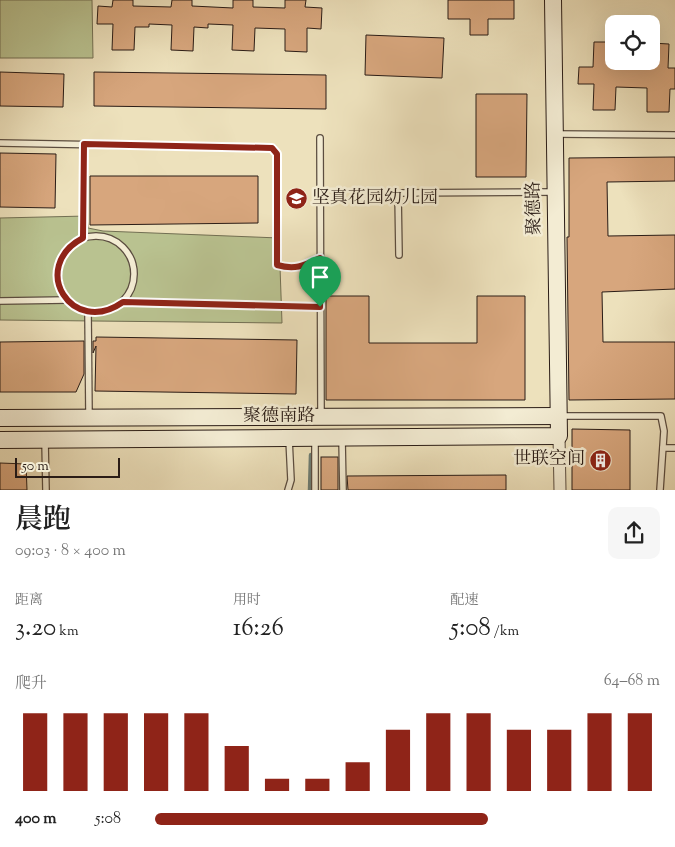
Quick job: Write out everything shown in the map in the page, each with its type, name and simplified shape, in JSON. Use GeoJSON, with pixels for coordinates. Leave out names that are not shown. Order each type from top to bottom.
{"type":"FeatureCollection","features":[{"type":"Feature","properties":{"kind":"street","name":"聚德路"},"geometry":{"type":"LineString","coordinates":[[553,0],[559,436]]}},
{"type":"Feature","properties":{"kind":"street","name":"聚德南路"},"geometry":{"type":"LineString","coordinates":[[0,418],[558,416]]}},
{"type":"Feature","properties":{"kind":"street","name":"聚德南路"},"geometry":{"type":"LineString","coordinates":[[0,440],[559,436]]}},
{"type":"Feature","properties":{"kind":"street"},"geometry":{"type":"LineString","coordinates":[[559,436],[560,490]]}},
{"type":"Feature","properties":{"kind":"lane"},"geometry":{"type":"LineString","coordinates":[[554,134],[675,135]]}},
{"type":"Feature","properties":{"kind":"lane"},"geometry":{"type":"LineString","coordinates":[[320,138],[321,418]]}},
{"type":"Feature","properties":{"kind":"lane"},"geometry":{"type":"LineString","coordinates":[[0,143],[272,148],[277,154],[277,265],[291,269],[301,267],[320,258]]}},
{"type":"Feature","properties":{"kind":"lane"},"geometry":{"type":"LineString","coordinates":[[83,238],[84,144]]}},
{"type":"Feature","properties":{"kind":"lane"},"geometry":{"type":"LineString","coordinates":[[399,255],[398,193],[555,192]]}},
{"type":"Feature","properties":{"kind":"lane"},"geometry":{"type":"LineString","coordinates":[[96,236],[109,238],[120,244],[129,254],[134,266],[134,279],[131,291],[123,302],[113,309],[101,313],[88,312],[76,308],[67,300],[60,289],[57,277],[58,264],[64,253],[72,244],[83,238],[96,236]]}},
{"type":"Feature","properties":{"kind":"lane"},"geometry":{"type":"LineString","coordinates":[[0,301],[67,300]]}},
{"type":"Feature","properties":{"kind":"lane"},"geometry":{"type":"LineString","coordinates":[[123,302],[320,307]]}},
{"type":"Feature","properties":{"kind":"lane"},"geometry":{"type":"LineString","coordinates":[[88,312],[89,418]]}},
{"type":"Feature","properties":{"kind":"lane"},"geometry":{"type":"LineString","coordinates":[[558,416],[661,416],[664,422],[660,490]]}},
{"type":"Feature","properties":{"kind":"lane"},"geometry":{"type":"LineString","coordinates":[[288,490],[290,480],[289,437]]}},
{"type":"Feature","properties":{"kind":"lane"},"geometry":{"type":"LineString","coordinates":[[315,437],[315,490]]}},
{"type":"Feature","properties":{"kind":"lane"},"geometry":{"type":"LineString","coordinates":[[342,437],[343,490]]}},
{"type":"Feature","properties":{"kind":"lane"},"geometry":{"type":"LineString","coordinates":[[45,439],[46,490]]}},
{"type":"Feature","properties":{"kind":"lane"},"geometry":{"type":"LineString","coordinates":[[662,448],[675,448]]}},
{"type":"Feature","properties":{"kind":"green space"},"geometry":{"type":"Polygon","coordinates":[[[0,0],[92,0],[93,58],[0,58],[0,0]]]}},
{"type":"Feature","properties":{"kind":"green space"},"geometry":{"type":"Polygon","coordinates":[[[87,216],[88,228],[103,231],[279,238],[282,323],[0,320],[0,218],[87,216]]]}},
{"type":"Feature","properties":{"kind":"building"},"geometry":{"type":"Polygon","coordinates":[[[113,0],[133,0],[133,6],[171,7],[172,0],[192,0],[192,6],[233,8],[233,0],[253,0],[253,7],[285,8],[285,0],[306,0],[305,7],[322,8],[321,29],[307,28],[307,52],[285,51],[285,29],[255,28],[254,51],[232,50],[233,25],[208,24],[208,28],[194,27],[193,51],[171,50],[172,25],[149,24],[149,27],[135,27],[134,50],[112,50],[113,24],[97,24],[98,6],[112,7],[113,0]]]}},
{"type":"Feature","properties":{"kind":"building"},"geometry":{"type":"Polygon","coordinates":[[[448,0],[514,0],[514,19],[488,19],[488,35],[470,35],[470,19],[448,19],[448,0]]]}},
{"type":"Feature","properties":{"kind":"building"},"geometry":{"type":"Polygon","coordinates":[[[366,35],[444,38],[442,78],[365,75],[366,35]]]}},
{"type":"Feature","properties":{"kind":"building"},"geometry":{"type":"Polygon","coordinates":[[[594,42],[605,42],[605,70],[660,70],[660,44],[669,44],[668,68],[675,68],[675,89],[670,89],[669,112],[647,112],[647,88],[616,87],[615,110],[593,110],[594,84],[578,84],[579,67],[593,67],[594,42]]]}},
{"type":"Feature","properties":{"kind":"building"},"geometry":{"type":"Polygon","coordinates":[[[0,72],[64,74],[63,107],[0,106],[0,72]]]}},
{"type":"Feature","properties":{"kind":"building"},"geometry":{"type":"Polygon","coordinates":[[[94,72],[326,75],[326,109],[94,106],[94,72]]]}},
{"type":"Feature","properties":{"kind":"building"},"geometry":{"type":"Polygon","coordinates":[[[476,94],[527,94],[526,177],[476,177],[476,94]]]}},
{"type":"Feature","properties":{"kind":"building"},"geometry":{"type":"Polygon","coordinates":[[[0,153],[56,154],[55,208],[0,207],[0,153]]]}},
{"type":"Feature","properties":{"kind":"building"},"geometry":{"type":"Polygon","coordinates":[[[675,157],[675,181],[607,182],[608,236],[675,235],[675,289],[602,292],[603,342],[675,342],[675,399],[569,400],[567,237],[569,237],[569,158],[675,157]]]}},
{"type":"Feature","properties":{"kind":"building"},"geometry":{"type":"Polygon","coordinates":[[[90,176],[258,176],[258,223],[90,225],[90,176]]]}},
{"type":"Feature","properties":{"kind":"building"},"geometry":{"type":"Polygon","coordinates":[[[326,296],[369,296],[369,343],[477,343],[477,296],[525,296],[525,400],[326,400],[326,296]]]}},
{"type":"Feature","properties":{"kind":"building"},"geometry":{"type":"Polygon","coordinates":[[[96,337],[297,340],[296,394],[95,391],[96,346],[93,353],[93,341],[96,341],[96,337]]]}},
{"type":"Feature","properties":{"kind":"building"},"geometry":{"type":"Polygon","coordinates":[[[84,341],[84,374],[76,392],[0,392],[0,342],[84,341]]]}},
{"type":"Feature","properties":{"kind":"building","name":"世联空间"},"geometry":{"type":"Polygon","coordinates":[[[572,429],[630,430],[630,490],[572,490],[572,429]]]}},
{"type":"Feature","properties":{"kind":"building"},"geometry":{"type":"Polygon","coordinates":[[[321,457],[338,457],[338,490],[321,490],[321,457]]]}},
{"type":"Feature","properties":{"kind":"building"},"geometry":{"type":"Polygon","coordinates":[[[0,463],[26,464],[27,490],[0,490],[0,463]]]}},
{"type":"Feature","properties":{"kind":"building"},"geometry":{"type":"Polygon","coordinates":[[[506,475],[506,490],[348,490],[347,476],[506,475]]]}},
{"type":"Feature","properties":{"kind":"waterway"},"geometry":{"type":"LineString","coordinates":[[310,490],[311,455]]}},
{"type":"Feature","properties":{"kind":"place","name":"坚真花园幼儿园"},"geometry":{"type":"Point","coordinates":[296,199]}},
{"type":"Feature","properties":{"kind":"place","name":"世联空间"},"geometry":{"type":"Point","coordinates":[601,460]}},
{"type":"Feature","properties":{"kind":"route"},"geometry":{"type":"LineString","coordinates":[[84,144],[272,148],[277,154],[277,265],[291,269],[301,267],[320,258],[320,307],[123,302],[113,309],[101,313],[88,312],[76,308],[67,300],[60,289],[57,277],[58,264],[64,253],[72,244],[83,238],[84,144]]}}]}
